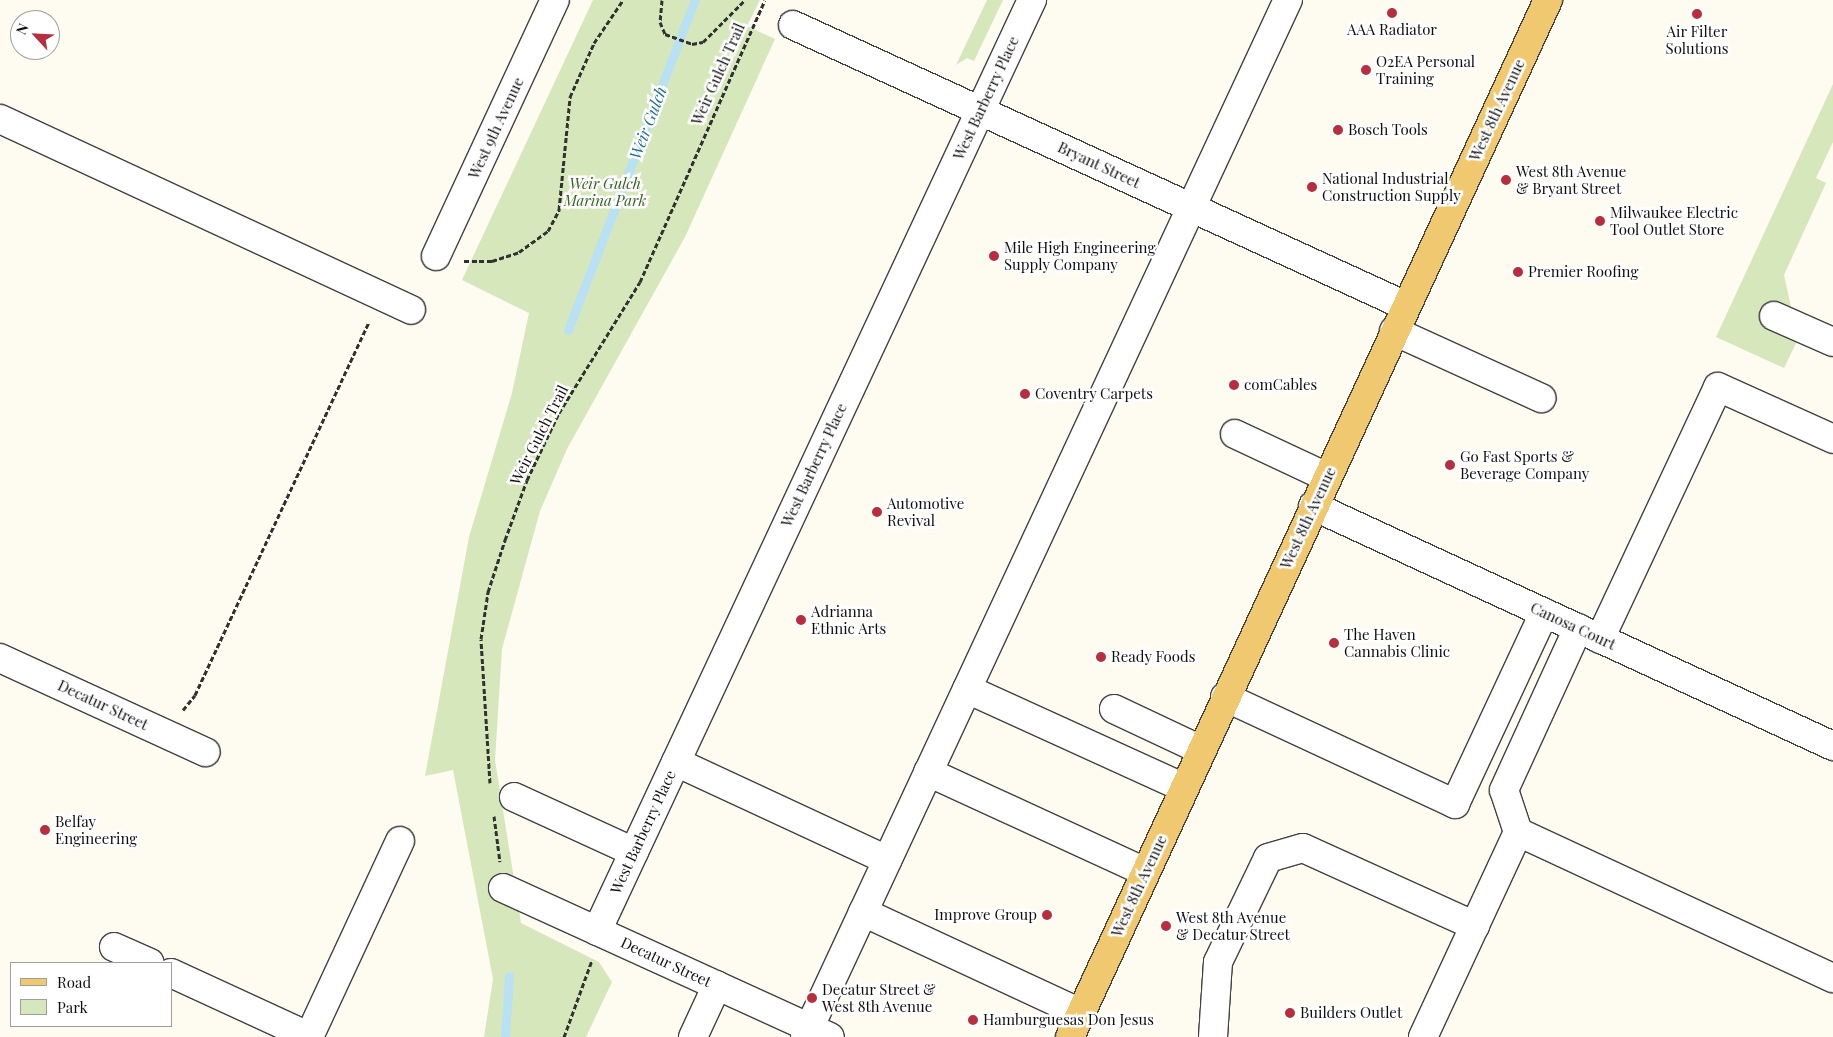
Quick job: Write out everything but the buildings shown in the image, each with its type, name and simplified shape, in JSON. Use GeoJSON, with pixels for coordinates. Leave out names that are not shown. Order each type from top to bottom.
{"type":"FeatureCollection","features":[{"type":"Feature","properties":{"kind":"main road","name":"West 8th Avenue"},"geometry":{"type":"LineString","coordinates":[[1075,1025],[1548,0]]}},
{"type":"Feature","properties":{"kind":"street","name":"West 9th Avenue"},"geometry":{"type":"LineString","coordinates":[[436,256],[555,0]]}},
{"type":"Feature","properties":{"kind":"street","name":"West Barberry Place"},"geometry":{"type":"LineString","coordinates":[[597,931],[1032,0]]}},
{"type":"Feature","properties":{"kind":"street"},"geometry":{"type":"LineString","coordinates":[[814,1034],[863,912],[1288,0]]}},
{"type":"Feature","properties":{"kind":"street","name":"Bryant Street"},"geometry":{"type":"LineString","coordinates":[[793,25],[1406,306]]}},
{"type":"Feature","properties":{"kind":"street"},"geometry":{"type":"LineString","coordinates":[[0,119],[411,310]]}},
{"type":"Feature","properties":{"kind":"street"},"geometry":{"type":"LineString","coordinates":[[1774,316],[1833,342]]}},
{"type":"Feature","properties":{"kind":"street"},"geometry":{"type":"LineString","coordinates":[[1394,331],[1540,398]]}},
{"type":"Feature","properties":{"kind":"street"},"geometry":{"type":"LineString","coordinates":[[1423,1037],[1518,832],[1504,790],[1589,634],[1718,387],[1833,440]]}},
{"type":"Feature","properties":{"kind":"street"},"geometry":{"type":"LineString","coordinates":[[1236,434],[1327,477]]}},
{"type":"Feature","properties":{"kind":"street","name":"Canosa Court"},"geometry":{"type":"LineString","coordinates":[[1313,506],[1833,746]]}},
{"type":"Feature","properties":{"kind":"street"},"geometry":{"type":"LineString","coordinates":[[1225,697],[1456,804],[1544,613]]}},
{"type":"Feature","properties":{"kind":"street","name":"Decatur Street"},"geometry":{"type":"LineString","coordinates":[[0,658],[205,752]]}},
{"type":"Feature","properties":{"kind":"street"},"geometry":{"type":"LineString","coordinates":[[967,689],[1184,788]]}},
{"type":"Feature","properties":{"kind":"street"},"geometry":{"type":"LineString","coordinates":[[1114,709],[1202,750]]}},
{"type":"Feature","properties":{"kind":"street"},"geometry":{"type":"LineString","coordinates":[[676,762],[887,860]]}},
{"type":"Feature","properties":{"kind":"street"},"geometry":{"type":"LineString","coordinates":[[928,772],[1145,872]]}},
{"type":"Feature","properties":{"kind":"street"},"geometry":{"type":"LineString","coordinates":[[499,801],[634,852]]}},
{"type":"Feature","properties":{"kind":"street"},"geometry":{"type":"LineString","coordinates":[[1518,832],[1833,978]]}},
{"type":"Feature","properties":{"kind":"street"},"geometry":{"type":"LineString","coordinates":[[172,973],[310,1037],[400,840]]}},
{"type":"Feature","properties":{"kind":"street"},"geometry":{"type":"LineString","coordinates":[[1213,1037],[1218,962],[1268,858],[1303,848],[1474,926]]}},
{"type":"Feature","properties":{"kind":"street","name":"Decatur Street"},"geometry":{"type":"LineString","coordinates":[[503,888],[717,985],[814,1034]]}},
{"type":"Feature","properties":{"kind":"street"},"geometry":{"type":"LineString","coordinates":[[863,912],[1075,1025]]}},
{"type":"Feature","properties":{"kind":"street"},"geometry":{"type":"LineString","coordinates":[[114,947],[148,962]]}},
{"type":"Feature","properties":{"kind":"street"},"geometry":{"type":"LineString","coordinates":[[693,1037],[717,985]]}},
{"type":"Feature","properties":{"kind":"path"},"geometry":{"type":"LineString","coordinates":[[464,261],[492,262],[519,252],[548,231],[559,210],[570,98],[594,43],[623,0]]}},
{"type":"Feature","properties":{"kind":"path"},"geometry":{"type":"LineString","coordinates":[[662,0],[660,22],[665,34],[692,44],[703,42],[745,0]]}},
{"type":"Feature","properties":{"kind":"path","name":"Weir Gulch Trail"},"geometry":{"type":"LineString","coordinates":[[503,888],[499,801],[481,639],[488,592],[526,480],[559,413],[640,282],[764,0]]}},
{"type":"Feature","properties":{"kind":"path"},"geometry":{"type":"LineString","coordinates":[[182,710],[195,695],[382,296]]}},
{"type":"Feature","properties":{"kind":"path"},"geometry":{"type":"LineString","coordinates":[[564,1037],[591,966]]}},
{"type":"Feature","properties":{"kind":"green space","name":"Weir Gulch Marina Park"},"geometry":{"type":"Polygon","coordinates":[[[593,0],[760,0],[747,26],[775,39],[685,237],[567,449],[540,511],[502,649],[495,760],[521,923],[599,962],[612,982],[586,1037],[484,1037],[493,979],[453,770],[425,776],[469,537],[512,393],[529,313],[462,280],[593,0]]]}},
{"type":"Feature","properties":{"kind":"green space"},"geometry":{"type":"Polygon","coordinates":[[[987,0],[1003,0],[974,61],[967,58],[956,65],[987,0]]]}},
{"type":"Feature","properties":{"kind":"green space"},"geometry":{"type":"Polygon","coordinates":[[[1833,84],[1833,142],[1816,178],[1826,183],[1784,275],[1798,339],[1784,368],[1716,337],[1833,84]]]}},
{"type":"Feature","properties":{"kind":"waterway","name":"Weir Gulch"},"geometry":{"type":"LineString","coordinates":[[568,330],[695,0]]}},
{"type":"Feature","properties":{"kind":"waterway","name":"Weir Gulch"},"geometry":{"type":"LineString","coordinates":[[505,1037],[509,976]]}},
{"type":"Feature","properties":{"kind":"place","name":"AAA Radiator"},"geometry":{"type":"Point","coordinates":[1392,13]}},
{"type":"Feature","properties":{"kind":"place","name":"Air Filter Solutions"},"geometry":{"type":"Point","coordinates":[1697,14]}},
{"type":"Feature","properties":{"kind":"place","name":"O2EA Personal Training"},"geometry":{"type":"Point","coordinates":[1366,70]}},
{"type":"Feature","properties":{"kind":"place","name":"Bosch Tools"},"geometry":{"type":"Point","coordinates":[1338,130]}},
{"type":"Feature","properties":{"kind":"place","name":"West 8th Avenue & Bryant Street"},"geometry":{"type":"Point","coordinates":[1506,180]}},
{"type":"Feature","properties":{"kind":"place","name":"National Industrial Construction Supply"},"geometry":{"type":"Point","coordinates":[1312,187]}},
{"type":"Feature","properties":{"kind":"place","name":"Milwaukee Electric Tool Outlet Store"},"geometry":{"type":"Point","coordinates":[1600,221]}},
{"type":"Feature","properties":{"kind":"place","name":"Mile High Engineering Supply Company"},"geometry":{"type":"Point","coordinates":[994,256]}},
{"type":"Feature","properties":{"kind":"place","name":"Premier Roofing"},"geometry":{"type":"Point","coordinates":[1518,272]}},
{"type":"Feature","properties":{"kind":"place","name":"comCables"},"geometry":{"type":"Point","coordinates":[1234,385]}},
{"type":"Feature","properties":{"kind":"place","name":"Coventry Carpets"},"geometry":{"type":"Point","coordinates":[1025,394]}},
{"type":"Feature","properties":{"kind":"place","name":"Go Fast Sports & Beverage Company"},"geometry":{"type":"Point","coordinates":[1450,465]}},
{"type":"Feature","properties":{"kind":"place","name":"Automotive Revival"},"geometry":{"type":"Point","coordinates":[877,512]}},
{"type":"Feature","properties":{"kind":"place","name":"Adrianna Ethnic Arts"},"geometry":{"type":"Point","coordinates":[801,620]}},
{"type":"Feature","properties":{"kind":"place","name":"The Haven Cannabis Clinic"},"geometry":{"type":"Point","coordinates":[1334,643]}},
{"type":"Feature","properties":{"kind":"place","name":"Ready Foods"},"geometry":{"type":"Point","coordinates":[1101,657]}},
{"type":"Feature","properties":{"kind":"place","name":"Belfay Engineering"},"geometry":{"type":"Point","coordinates":[45,830]}},
{"type":"Feature","properties":{"kind":"place","name":"Improve Group"},"geometry":{"type":"Point","coordinates":[1047,915]}},
{"type":"Feature","properties":{"kind":"place","name":"West 8th Avenue & Decatur Street"},"geometry":{"type":"Point","coordinates":[1166,926]}},
{"type":"Feature","properties":{"kind":"place","name":"Decatur Street & West 8th Avenue"},"geometry":{"type":"Point","coordinates":[812,998]}},
{"type":"Feature","properties":{"kind":"place","name":"Builders Outlet"},"geometry":{"type":"Point","coordinates":[1290,1013]}},
{"type":"Feature","properties":{"kind":"place","name":"Hamburguesas Don Jesus"},"geometry":{"type":"Point","coordinates":[973,1020]}}]}
